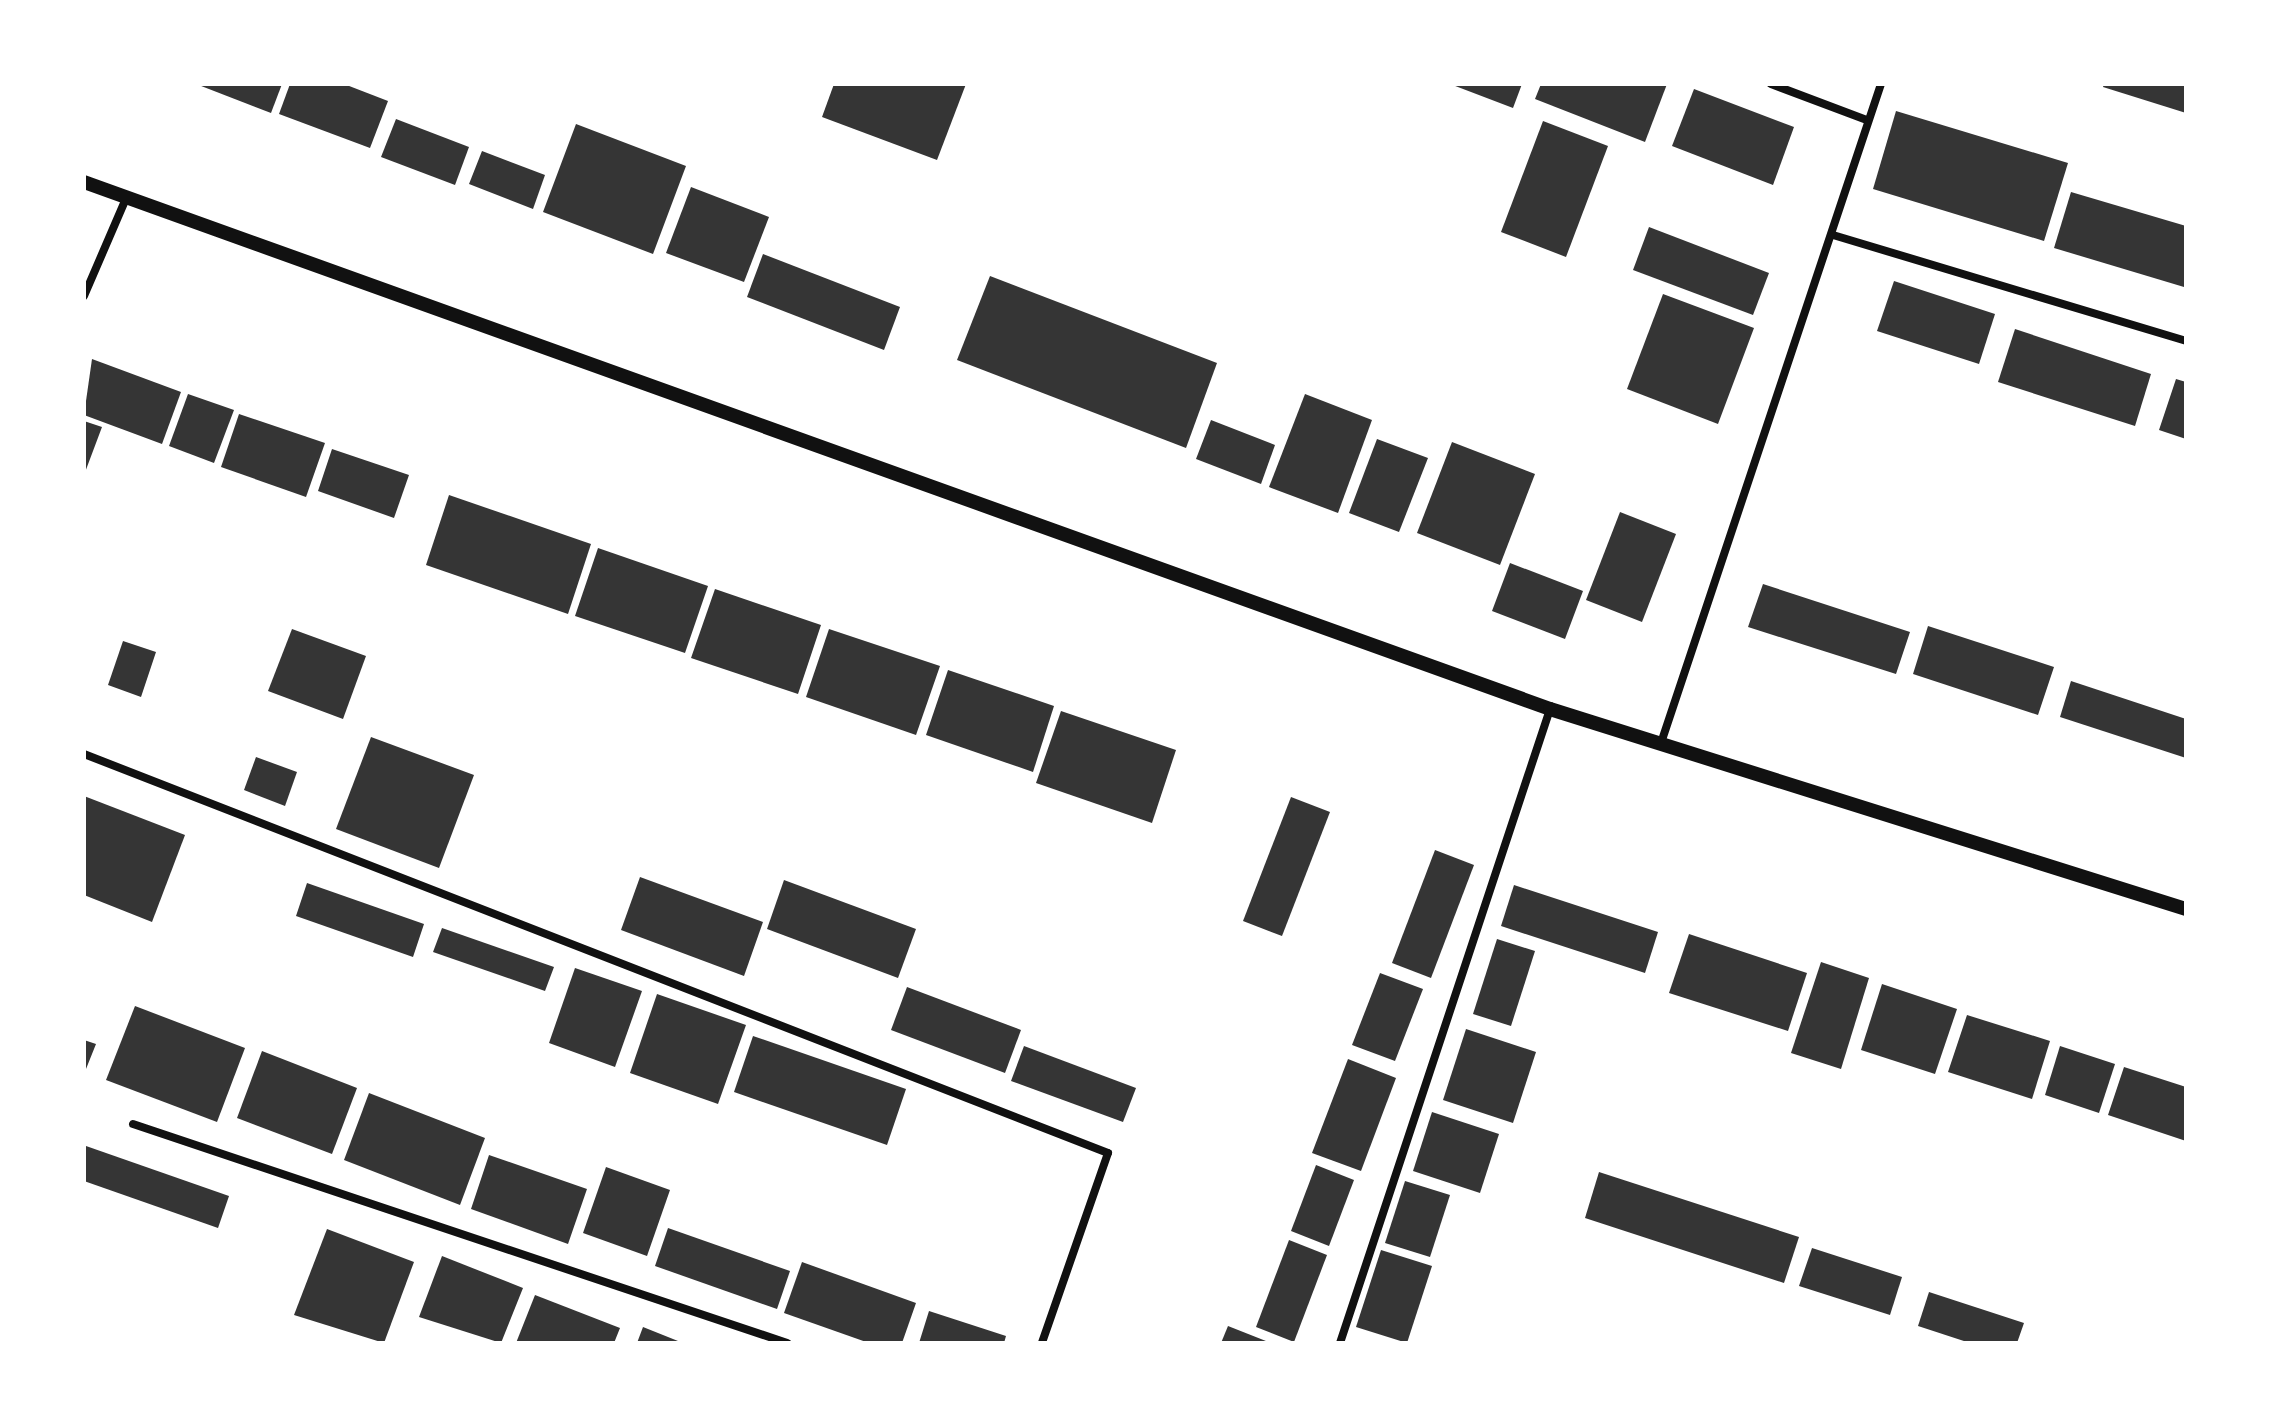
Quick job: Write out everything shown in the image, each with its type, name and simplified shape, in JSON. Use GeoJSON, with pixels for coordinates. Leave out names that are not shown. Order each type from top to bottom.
{"type":"FeatureCollection","features":[{"type":"Feature","properties":{"kind":"street"},"geometry":{"type":"LineString","coordinates":[[1771,84],[1867,120]]}},
{"type":"Feature","properties":{"kind":"street"},"geometry":{"type":"LineString","coordinates":[[1661,743],[1881,84]]}},
{"type":"Feature","properties":{"kind":"street"},"geometry":{"type":"LineString","coordinates":[[84,182],[1550,709],[2186,909]]}},
{"type":"Feature","properties":{"kind":"street"},"geometry":{"type":"LineString","coordinates":[[84,296],[127,196]]}},
{"type":"Feature","properties":{"kind":"street"},"geometry":{"type":"LineString","coordinates":[[1833,235],[2186,341]]}},
{"type":"Feature","properties":{"kind":"street"},"geometry":{"type":"LineString","coordinates":[[1340,1343],[1550,709]]}},
{"type":"Feature","properties":{"kind":"street"},"geometry":{"type":"LineString","coordinates":[[84,754],[1108,1153],[1042,1343]]}},
{"type":"Feature","properties":{"kind":"street"},"geometry":{"type":"LineString","coordinates":[[133,1124],[787,1343]]}},
{"type":"Feature","properties":{"kind":"building"},"geometry":{"type":"Polygon","coordinates":[[[196,84],[282,84],[271,113],[196,84]]]}},
{"type":"Feature","properties":{"kind":"building"},"geometry":{"type":"Polygon","coordinates":[[[290,84],[344,84],[388,101],[370,148],[279,114],[290,84]]]}},
{"type":"Feature","properties":{"kind":"building"},"geometry":{"type":"Polygon","coordinates":[[[834,84],[966,84],[937,160],[822,117],[834,84]]]}},
{"type":"Feature","properties":{"kind":"building"},"geometry":{"type":"Polygon","coordinates":[[[1450,84],[1522,84],[1513,108],[1450,84]]]}},
{"type":"Feature","properties":{"kind":"building"},"geometry":{"type":"Polygon","coordinates":[[[1541,84],[1667,84],[1645,142],[1535,99],[1541,84]]]}},
{"type":"Feature","properties":{"kind":"building"},"geometry":{"type":"Polygon","coordinates":[[[2104,84],[2186,84],[2186,113],[2103,87],[2104,84]]]}},
{"type":"Feature","properties":{"kind":"building"},"geometry":{"type":"Polygon","coordinates":[[[1694,89],[1794,127],[1773,185],[1672,146],[1694,89]]]}},
{"type":"Feature","properties":{"kind":"building"},"geometry":{"type":"Polygon","coordinates":[[[1896,111],[2068,163],[2044,241],[1873,189],[1896,111]]]}},
{"type":"Feature","properties":{"kind":"building"},"geometry":{"type":"Polygon","coordinates":[[[396,119],[469,147],[455,185],[381,157],[396,119]]]}},
{"type":"Feature","properties":{"kind":"building"},"geometry":{"type":"Polygon","coordinates":[[[1543,121],[1608,146],[1566,257],[1501,232],[1543,121]]]}},
{"type":"Feature","properties":{"kind":"building"},"geometry":{"type":"Polygon","coordinates":[[[576,124],[686,166],[653,254],[543,212],[576,124]]]}},
{"type":"Feature","properties":{"kind":"building"},"geometry":{"type":"Polygon","coordinates":[[[482,151],[545,175],[533,209],[469,184],[482,151]]]}},
{"type":"Feature","properties":{"kind":"building"},"geometry":{"type":"Polygon","coordinates":[[[691,187],[769,217],[744,282],[666,253],[691,187]]]}},
{"type":"Feature","properties":{"kind":"building"},"geometry":{"type":"Polygon","coordinates":[[[2071,192],[2186,226],[2184,287],[2054,248],[2071,192]]]}},
{"type":"Feature","properties":{"kind":"building"},"geometry":{"type":"Polygon","coordinates":[[[1649,227],[1769,273],[1753,315],[1633,270],[1649,227]]]}},
{"type":"Feature","properties":{"kind":"building"},"geometry":{"type":"Polygon","coordinates":[[[763,254],[900,307],[884,350],[747,297],[763,254]]]}},
{"type":"Feature","properties":{"kind":"building"},"geometry":{"type":"Polygon","coordinates":[[[990,276],[1217,363],[1186,448],[957,360],[990,276]]]}},
{"type":"Feature","properties":{"kind":"building"},"geometry":{"type":"Polygon","coordinates":[[[1894,281],[1995,314],[1979,364],[1877,331],[1894,281]]]}},
{"type":"Feature","properties":{"kind":"building"},"geometry":{"type":"Polygon","coordinates":[[[1663,294],[1754,328],[1718,424],[1627,389],[1663,294]]]}},
{"type":"Feature","properties":{"kind":"building"},"geometry":{"type":"Polygon","coordinates":[[[2015,329],[2151,374],[2135,426],[1998,382],[2015,329]]]}},
{"type":"Feature","properties":{"kind":"building"},"geometry":{"type":"Polygon","coordinates":[[[92,359],[181,392],[162,444],[84,415],[92,359]]]}},
{"type":"Feature","properties":{"kind":"building"},"geometry":{"type":"Polygon","coordinates":[[[2176,379],[2186,382],[2186,439],[2159,430],[2176,379]]]}},
{"type":"Feature","properties":{"kind":"building"},"geometry":{"type":"Polygon","coordinates":[[[188,394],[234,410],[214,463],[169,446],[188,394]]]}},
{"type":"Feature","properties":{"kind":"building"},"geometry":{"type":"Polygon","coordinates":[[[1305,394],[1372,420],[1338,513],[1269,487],[1305,394]]]}},
{"type":"Feature","properties":{"kind":"building"},"geometry":{"type":"Polygon","coordinates":[[[239,414],[325,443],[306,497],[221,467],[239,414]]]}},
{"type":"Feature","properties":{"kind":"building"},"geometry":{"type":"Polygon","coordinates":[[[1211,420],[1275,445],[1261,484],[1196,459],[1211,420]]]}},
{"type":"Feature","properties":{"kind":"building"},"geometry":{"type":"Polygon","coordinates":[[[84,421],[102,427],[84,475],[84,421]]]}},
{"type":"Feature","properties":{"kind":"building"},"geometry":{"type":"Polygon","coordinates":[[[1377,439],[1428,458],[1399,532],[1349,513],[1377,439]]]}},
{"type":"Feature","properties":{"kind":"building"},"geometry":{"type":"Polygon","coordinates":[[[1452,442],[1535,474],[1500,565],[1417,533],[1452,442]]]}},
{"type":"Feature","properties":{"kind":"building"},"geometry":{"type":"Polygon","coordinates":[[[332,449],[409,475],[394,518],[318,491],[332,449]]]}},
{"type":"Feature","properties":{"kind":"building"},"geometry":{"type":"Polygon","coordinates":[[[449,495],[591,544],[568,614],[426,565],[449,495]]]}},
{"type":"Feature","properties":{"kind":"building"},"geometry":{"type":"Polygon","coordinates":[[[1620,512],[1676,534],[1642,622],[1586,600],[1620,512]]]}},
{"type":"Feature","properties":{"kind":"building"},"geometry":{"type":"Polygon","coordinates":[[[598,548],[708,586],[685,653],[575,616],[598,548]]]}},
{"type":"Feature","properties":{"kind":"building"},"geometry":{"type":"Polygon","coordinates":[[[1510,563],[1583,591],[1565,639],[1492,611],[1510,563]]]}},
{"type":"Feature","properties":{"kind":"building"},"geometry":{"type":"Polygon","coordinates":[[[1763,584],[1910,632],[1896,674],[1748,627],[1763,584]]]}},
{"type":"Feature","properties":{"kind":"building"},"geometry":{"type":"Polygon","coordinates":[[[715,589],[821,625],[798,694],[691,658],[715,589]]]}},
{"type":"Feature","properties":{"kind":"building"},"geometry":{"type":"Polygon","coordinates":[[[1928,626],[2054,667],[2038,715],[1913,674],[1928,626]]]}},
{"type":"Feature","properties":{"kind":"building"},"geometry":{"type":"Polygon","coordinates":[[[292,629],[366,656],[343,719],[268,691],[292,629]]]}},
{"type":"Feature","properties":{"kind":"building"},"geometry":{"type":"Polygon","coordinates":[[[829,629],[940,666],[916,735],[806,697],[829,629]]]}},
{"type":"Feature","properties":{"kind":"building"},"geometry":{"type":"Polygon","coordinates":[[[123,641],[156,652],[141,697],[108,685],[123,641]]]}},
{"type":"Feature","properties":{"kind":"building"},"geometry":{"type":"Polygon","coordinates":[[[948,670],[1054,706],[1033,772],[926,735],[948,670]]]}},
{"type":"Feature","properties":{"kind":"building"},"geometry":{"type":"Polygon","coordinates":[[[2071,681],[2186,719],[2186,758],[2060,717],[2071,681]]]}},
{"type":"Feature","properties":{"kind":"building"},"geometry":{"type":"Polygon","coordinates":[[[1061,711],[1176,750],[1152,823],[1036,783],[1061,711]]]}},
{"type":"Feature","properties":{"kind":"building"},"geometry":{"type":"Polygon","coordinates":[[[371,737],[474,775],[439,868],[336,829],[371,737]]]}},
{"type":"Feature","properties":{"kind":"building"},"geometry":{"type":"Polygon","coordinates":[[[256,757],[297,772],[285,806],[244,790],[256,757]]]}},
{"type":"Feature","properties":{"kind":"building"},"geometry":{"type":"Polygon","coordinates":[[[84,796],[185,835],[152,922],[84,895],[84,796]]]}},
{"type":"Feature","properties":{"kind":"building"},"geometry":{"type":"Polygon","coordinates":[[[1291,797],[1330,812],[1282,936],[1243,921],[1291,797]]]}},
{"type":"Feature","properties":{"kind":"building"},"geometry":{"type":"Polygon","coordinates":[[[1435,850],[1474,865],[1431,978],[1392,963],[1435,850]]]}},
{"type":"Feature","properties":{"kind":"building"},"geometry":{"type":"Polygon","coordinates":[[[640,877],[763,922],[744,976],[621,930],[640,877]]]}},
{"type":"Feature","properties":{"kind":"building"},"geometry":{"type":"Polygon","coordinates":[[[784,880],[916,929],[898,978],[767,929],[784,880]]]}},
{"type":"Feature","properties":{"kind":"building"},"geometry":{"type":"Polygon","coordinates":[[[307,883],[424,924],[413,957],[296,916],[307,883]]]}},
{"type":"Feature","properties":{"kind":"building"},"geometry":{"type":"Polygon","coordinates":[[[1514,885],[1658,932],[1645,973],[1501,926],[1514,885]]]}},
{"type":"Feature","properties":{"kind":"building"},"geometry":{"type":"Polygon","coordinates":[[[442,928],[554,967],[545,991],[433,952],[442,928]]]}},
{"type":"Feature","properties":{"kind":"building"},"geometry":{"type":"Polygon","coordinates":[[[1689,934],[1807,973],[1788,1031],[1669,993],[1689,934]]]}},
{"type":"Feature","properties":{"kind":"building"},"geometry":{"type":"Polygon","coordinates":[[[1497,939],[1535,951],[1511,1026],[1473,1014],[1497,939]]]}},
{"type":"Feature","properties":{"kind":"building"},"geometry":{"type":"Polygon","coordinates":[[[1821,962],[1869,978],[1841,1069],[1791,1053],[1821,962]]]}},
{"type":"Feature","properties":{"kind":"building"},"geometry":{"type":"Polygon","coordinates":[[[575,968],[642,991],[615,1067],[549,1043],[575,968]]]}},
{"type":"Feature","properties":{"kind":"building"},"geometry":{"type":"Polygon","coordinates":[[[1380,973],[1423,989],[1395,1061],[1352,1045],[1380,973]]]}},
{"type":"Feature","properties":{"kind":"building"},"geometry":{"type":"Polygon","coordinates":[[[1882,984],[1957,1009],[1935,1074],[1861,1050],[1882,984]]]}},
{"type":"Feature","properties":{"kind":"building"},"geometry":{"type":"Polygon","coordinates":[[[907,987],[1021,1030],[1005,1073],[891,1030],[907,987]]]}},
{"type":"Feature","properties":{"kind":"building"},"geometry":{"type":"Polygon","coordinates":[[[657,994],[746,1025],[718,1104],[630,1073],[657,994]]]}},
{"type":"Feature","properties":{"kind":"building"},"geometry":{"type":"Polygon","coordinates":[[[135,1006],[245,1048],[217,1122],[106,1080],[135,1006]]]}},
{"type":"Feature","properties":{"kind":"building"},"geometry":{"type":"Polygon","coordinates":[[[1967,1015],[2050,1041],[2032,1099],[1948,1072],[1967,1015]]]}},
{"type":"Feature","properties":{"kind":"building"},"geometry":{"type":"Polygon","coordinates":[[[1466,1029],[1536,1052],[1513,1123],[1443,1100],[1466,1029]]]}},
{"type":"Feature","properties":{"kind":"building"},"geometry":{"type":"Polygon","coordinates":[[[753,1036],[906,1089],[887,1145],[734,1092],[753,1036]]]}},
{"type":"Feature","properties":{"kind":"building"},"geometry":{"type":"Polygon","coordinates":[[[84,1040],[96,1044],[84,1074],[84,1040]]]}},
{"type":"Feature","properties":{"kind":"building"},"geometry":{"type":"Polygon","coordinates":[[[1024,1046],[1136,1088],[1123,1122],[1011,1081],[1024,1046]]]}},
{"type":"Feature","properties":{"kind":"building"},"geometry":{"type":"Polygon","coordinates":[[[2060,1046],[2115,1064],[2099,1113],[2045,1095],[2060,1046]]]}},
{"type":"Feature","properties":{"kind":"building"},"geometry":{"type":"Polygon","coordinates":[[[262,1051],[357,1088],[332,1154],[237,1118],[262,1051]]]}},
{"type":"Feature","properties":{"kind":"building"},"geometry":{"type":"Polygon","coordinates":[[[1348,1059],[1396,1078],[1361,1171],[1312,1153],[1348,1059]]]}},
{"type":"Feature","properties":{"kind":"building"},"geometry":{"type":"Polygon","coordinates":[[[2124,1067],[2186,1087],[2186,1141],[2108,1115],[2124,1067]]]}},
{"type":"Feature","properties":{"kind":"building"},"geometry":{"type":"Polygon","coordinates":[[[369,1093],[485,1138],[460,1205],[344,1160],[369,1093]]]}},
{"type":"Feature","properties":{"kind":"building"},"geometry":{"type":"Polygon","coordinates":[[[1432,1112],[1499,1134],[1480,1193],[1413,1171],[1432,1112]]]}},
{"type":"Feature","properties":{"kind":"building"},"geometry":{"type":"Polygon","coordinates":[[[86,1146],[229,1196],[218,1228],[84,1181],[86,1146]]]}},
{"type":"Feature","properties":{"kind":"building"},"geometry":{"type":"Polygon","coordinates":[[[489,1155],[587,1189],[568,1244],[471,1209],[489,1155]]]}},
{"type":"Feature","properties":{"kind":"building"},"geometry":{"type":"Polygon","coordinates":[[[1316,1165],[1354,1180],[1329,1246],[1291,1231],[1316,1165]]]}},
{"type":"Feature","properties":{"kind":"building"},"geometry":{"type":"Polygon","coordinates":[[[606,1167],[670,1190],[647,1256],[583,1233],[606,1167]]]}},
{"type":"Feature","properties":{"kind":"building"},"geometry":{"type":"Polygon","coordinates":[[[1599,1172],[1799,1237],[1784,1283],[1585,1218],[1599,1172]]]}},
{"type":"Feature","properties":{"kind":"building"},"geometry":{"type":"Polygon","coordinates":[[[1405,1181],[1450,1195],[1430,1257],[1385,1243],[1405,1181]]]}},
{"type":"Feature","properties":{"kind":"building"},"geometry":{"type":"Polygon","coordinates":[[[668,1228],[790,1271],[777,1309],[655,1266],[668,1228]]]}},
{"type":"Feature","properties":{"kind":"building"},"geometry":{"type":"Polygon","coordinates":[[[327,1229],[414,1262],[384,1343],[294,1315],[327,1229]]]}},
{"type":"Feature","properties":{"kind":"building"},"geometry":{"type":"Polygon","coordinates":[[[1289,1240],[1327,1255],[1294,1342],[1256,1327],[1289,1240]]]}},
{"type":"Feature","properties":{"kind":"building"},"geometry":{"type":"Polygon","coordinates":[[[1812,1248],[1902,1277],[1890,1315],[1799,1286],[1812,1248]]]}},
{"type":"Feature","properties":{"kind":"building"},"geometry":{"type":"Polygon","coordinates":[[[1381,1250],[1432,1266],[1407,1343],[1356,1327],[1381,1250]]]}},
{"type":"Feature","properties":{"kind":"building"},"geometry":{"type":"Polygon","coordinates":[[[442,1256],[523,1288],[501,1343],[419,1317],[442,1256]]]}},
{"type":"Feature","properties":{"kind":"building"},"geometry":{"type":"Polygon","coordinates":[[[802,1262],[916,1303],[902,1343],[869,1343],[784,1313],[802,1262]]]}},
{"type":"Feature","properties":{"kind":"building"},"geometry":{"type":"Polygon","coordinates":[[[1929,1292],[2024,1323],[2017,1343],[1970,1343],[1918,1326],[1929,1292]]]}},
{"type":"Feature","properties":{"kind":"building"},"geometry":{"type":"Polygon","coordinates":[[[535,1295],[620,1328],[614,1343],[516,1343],[535,1295]]]}},
{"type":"Feature","properties":{"kind":"building"},"geometry":{"type":"Polygon","coordinates":[[[929,1311],[1006,1336],[1004,1343],[919,1343],[929,1311]]]}},
{"type":"Feature","properties":{"kind":"building"},"geometry":{"type":"Polygon","coordinates":[[[1228,1326],[1271,1343],[1221,1343],[1228,1326]]]}},
{"type":"Feature","properties":{"kind":"building"},"geometry":{"type":"Polygon","coordinates":[[[643,1327],[683,1343],[637,1343],[643,1327]]]}}]}
